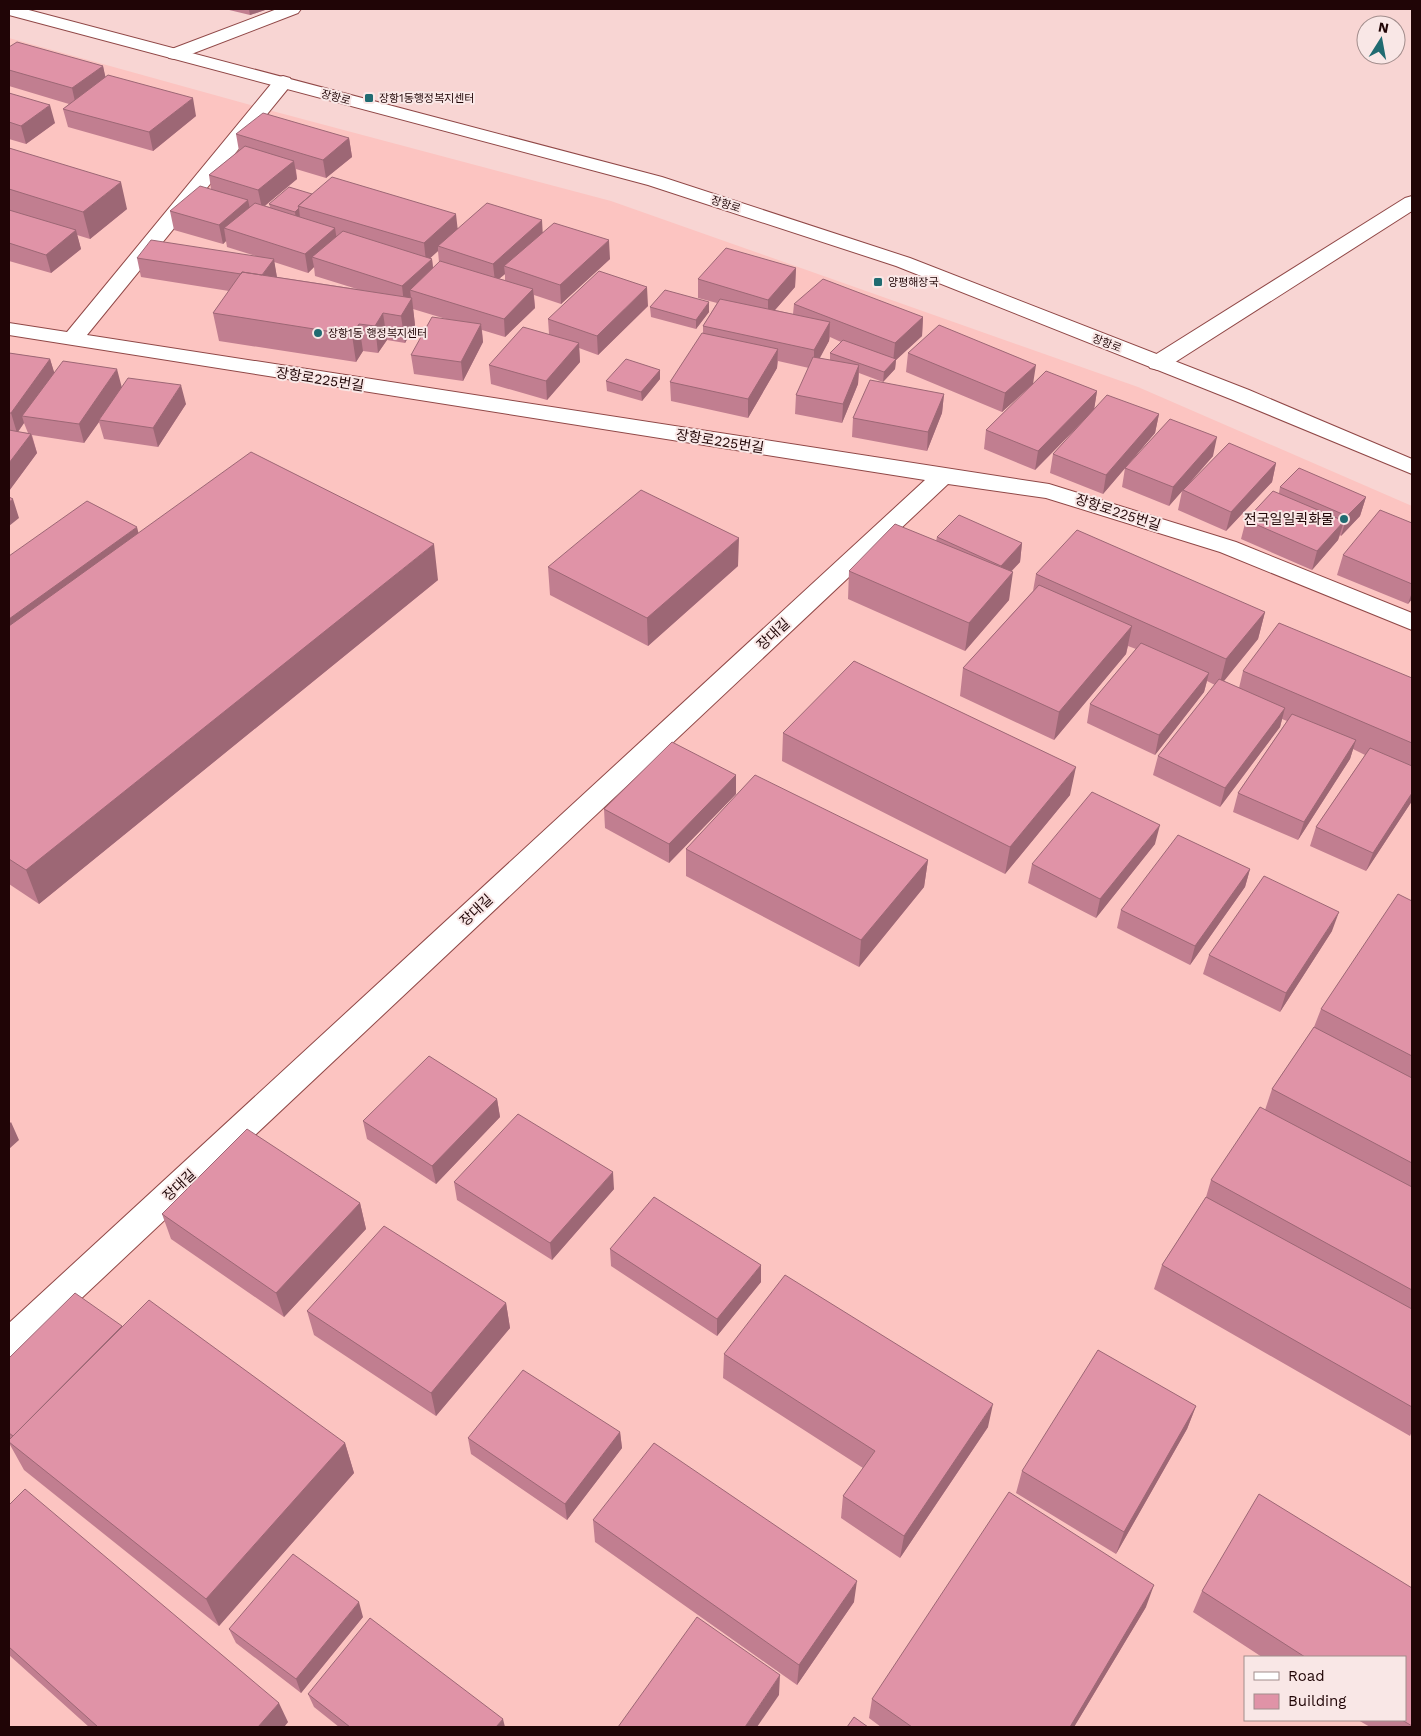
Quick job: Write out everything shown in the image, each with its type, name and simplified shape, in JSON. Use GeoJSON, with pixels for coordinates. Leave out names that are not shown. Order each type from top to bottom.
{"type":"FeatureCollection","features":[{"type":"Feature","properties":{"kind":"street"},"geometry":{"type":"LineString","coordinates":[[176,54],[292,9]]}},
{"type":"Feature","properties":{"kind":"street","name":"장항로"},"geometry":{"type":"LineString","coordinates":[[9,10],[655,181],[903,262],[1412,466]]}},
{"type":"Feature","properties":{"kind":"street"},"geometry":{"type":"LineString","coordinates":[[71,340],[283,82]]}},
{"type":"Feature","properties":{"kind":"street"},"geometry":{"type":"LineString","coordinates":[[1158,363],[1412,202]]}},
{"type":"Feature","properties":{"kind":"street","name":"장항로225번길"},"geometry":{"type":"LineString","coordinates":[[9,329],[943,476],[1050,491],[1228,547],[1412,622]]}},
{"type":"Feature","properties":{"kind":"street","name":"장대길"},"geometry":{"type":"LineString","coordinates":[[9,1344],[943,476]]}},
{"type":"Feature","properties":{"kind":"shaded area"},"geometry":{"type":"Polygon","coordinates":[[[9,38],[261,108],[611,201],[1138,387],[1412,506],[1412,1727],[9,1727],[9,38]]]}},
{"type":"Feature","properties":{"kind":"building"},"geometry":{"type":"Polygon","coordinates":[[[17,42],[103,66],[72,88],[9,70],[9,47],[17,42]]]}},
{"type":"Feature","properties":{"kind":"building"},"geometry":{"type":"Polygon","coordinates":[[[108,75],[193,98],[149,132],[63,109],[108,75]]]}},
{"type":"Feature","properties":{"kind":"building"},"geometry":{"type":"Polygon","coordinates":[[[9,93],[50,105],[21,126],[9,122],[9,93]]]}},
{"type":"Feature","properties":{"kind":"building"},"geometry":{"type":"Polygon","coordinates":[[[263,113],[349,138],[323,160],[236,134],[263,113]]]}},
{"type":"Feature","properties":{"kind":"building"},"geometry":{"type":"Polygon","coordinates":[[[245,146],[294,161],[258,190],[209,175],[245,146]]]}},
{"type":"Feature","properties":{"kind":"building"},"geometry":{"type":"Polygon","coordinates":[[[9,148],[121,182],[83,212],[9,189],[9,148]]]}},
{"type":"Feature","properties":{"kind":"building"},"geometry":{"type":"Polygon","coordinates":[[[332,177],[456,214],[424,243],[298,206],[332,177]]]}},
{"type":"Feature","properties":{"kind":"building"},"geometry":{"type":"Polygon","coordinates":[[[200,186],[248,200],[219,225],[170,211],[200,186]]]}},
{"type":"Feature","properties":{"kind":"building"},"geometry":{"type":"Polygon","coordinates":[[[289,187],[312,194],[298,206],[299,208],[295,212],[269,204],[289,187]]]}},
{"type":"Feature","properties":{"kind":"building"},"geometry":{"type":"Polygon","coordinates":[[[255,203],[335,228],[305,254],[224,228],[255,203]]]}},
{"type":"Feature","properties":{"kind":"building"},"geometry":{"type":"Polygon","coordinates":[[[487,203],[542,220],[493,264],[438,246],[487,203]]]}},
{"type":"Feature","properties":{"kind":"building"},"geometry":{"type":"Polygon","coordinates":[[[9,210],[76,230],[46,255],[9,243],[9,210]]]}},
{"type":"Feature","properties":{"kind":"building"},"geometry":{"type":"Polygon","coordinates":[[[554,223],[609,240],[560,285],[504,266],[554,223]]]}},
{"type":"Feature","properties":{"kind":"building"},"geometry":{"type":"Polygon","coordinates":[[[343,231],[432,259],[402,286],[312,257],[343,231]]]}},
{"type":"Feature","properties":{"kind":"building"},"geometry":{"type":"Polygon","coordinates":[[[151,240],[274,259],[262,275],[242,272],[241,274],[137,258],[151,240]]]}},
{"type":"Feature","properties":{"kind":"building"},"geometry":{"type":"Polygon","coordinates":[[[726,248],[796,268],[768,300],[698,279],[726,248]]]}},
{"type":"Feature","properties":{"kind":"building"},"geometry":{"type":"Polygon","coordinates":[[[440,261],[533,289],[504,319],[410,290],[440,261]]]}},
{"type":"Feature","properties":{"kind":"building"},"geometry":{"type":"Polygon","coordinates":[[[599,271],[647,287],[597,336],[548,319],[599,271]]]}},
{"type":"Feature","properties":{"kind":"building"},"geometry":{"type":"Polygon","coordinates":[[[242,272],[412,298],[401,316],[383,313],[375,326],[359,324],[352,335],[213,313],[242,272]]]}},
{"type":"Feature","properties":{"kind":"building"},"geometry":{"type":"Polygon","coordinates":[[[823,279],[923,317],[895,343],[794,304],[823,279]]]}},
{"type":"Feature","properties":{"kind":"building"},"geometry":{"type":"Polygon","coordinates":[[[665,290],[709,302],[696,320],[650,307],[665,290]]]}},
{"type":"Feature","properties":{"kind":"building"},"geometry":{"type":"Polygon","coordinates":[[[720,299],[830,322],[814,350],[703,326],[720,299]]]}},
{"type":"Feature","properties":{"kind":"building"},"geometry":{"type":"Polygon","coordinates":[[[432,317],[481,324],[461,362],[411,355],[432,317]]]}},
{"type":"Feature","properties":{"kind":"building"},"geometry":{"type":"Polygon","coordinates":[[[939,325],[1036,365],[1005,393],[908,353],[939,325]]]}},
{"type":"Feature","properties":{"kind":"building"},"geometry":{"type":"Polygon","coordinates":[[[523,327],[579,343],[546,381],[489,365],[523,327]]]}},
{"type":"Feature","properties":{"kind":"building"},"geometry":{"type":"Polygon","coordinates":[[[702,333],[778,349],[748,399],[670,382],[702,333]]]}},
{"type":"Feature","properties":{"kind":"building"},"geometry":{"type":"Polygon","coordinates":[[[843,340],[896,359],[884,372],[830,353],[843,340]]]}},
{"type":"Feature","properties":{"kind":"building"},"geometry":{"type":"Polygon","coordinates":[[[9,353],[50,359],[11,413],[9,413],[9,353]]]}},
{"type":"Feature","properties":{"kind":"building"},"geometry":{"type":"Polygon","coordinates":[[[813,357],[859,365],[843,404],[796,395],[813,357]]]}},
{"type":"Feature","properties":{"kind":"building"},"geometry":{"type":"Polygon","coordinates":[[[626,359],[660,370],[641,392],[606,381],[626,359]]]}},
{"type":"Feature","properties":{"kind":"building"},"geometry":{"type":"Polygon","coordinates":[[[63,361],[117,369],[79,424],[22,416],[63,361]]]}},
{"type":"Feature","properties":{"kind":"building"},"geometry":{"type":"Polygon","coordinates":[[[1046,371],[1097,391],[1038,451],[986,430],[1046,371]]]}},
{"type":"Feature","properties":{"kind":"building"},"geometry":{"type":"Polygon","coordinates":[[[128,378],[181,385],[153,428],[99,420],[128,378]]]}},
{"type":"Feature","properties":{"kind":"building"},"geometry":{"type":"Polygon","coordinates":[[[870,380],[944,394],[928,432],[853,418],[870,380]]]}},
{"type":"Feature","properties":{"kind":"building"},"geometry":{"type":"Polygon","coordinates":[[[1107,395],[1159,414],[1106,475],[1053,454],[1107,395]]]}},
{"type":"Feature","properties":{"kind":"building"},"geometry":{"type":"Polygon","coordinates":[[[1170,419],[1217,437],[1173,487],[1125,468],[1170,419]]]}},
{"type":"Feature","properties":{"kind":"building"},"geometry":{"type":"Polygon","coordinates":[[[9,430],[31,434],[9,463],[9,430]]]}},
{"type":"Feature","properties":{"kind":"building"},"geometry":{"type":"Polygon","coordinates":[[[1229,443],[1276,463],[1231,512],[1183,490],[1229,443]]]}},
{"type":"Feature","properties":{"kind":"building"},"geometry":{"type":"Polygon","coordinates":[[[251,452],[434,544],[26,870],[9,859],[9,626],[251,452]]]}},
{"type":"Feature","properties":{"kind":"building"},"geometry":{"type":"Polygon","coordinates":[[[1299,468],[1366,497],[1347,516],[1280,487],[1299,468]]]}},
{"type":"Feature","properties":{"kind":"building"},"geometry":{"type":"Polygon","coordinates":[[[641,490],[739,538],[647,618],[548,567],[641,490]]]}},
{"type":"Feature","properties":{"kind":"building"},"geometry":{"type":"Polygon","coordinates":[[[1273,491],[1344,521],[1317,551],[1246,520],[1273,491]]]}},
{"type":"Feature","properties":{"kind":"building"},"geometry":{"type":"Polygon","coordinates":[[[87,501],[137,527],[9,619],[9,556],[87,501]]]}},
{"type":"Feature","properties":{"kind":"building"},"geometry":{"type":"Polygon","coordinates":[[[1380,510],[1412,523],[1412,584],[1343,555],[1380,510]]]}},
{"type":"Feature","properties":{"kind":"building"},"geometry":{"type":"Polygon","coordinates":[[[959,515],[1022,543],[1001,566],[937,537],[959,515]]]}},
{"type":"Feature","properties":{"kind":"building"},"geometry":{"type":"Polygon","coordinates":[[[895,524],[1013,572],[969,623],[849,571],[895,524]]]}},
{"type":"Feature","properties":{"kind":"building"},"geometry":{"type":"Polygon","coordinates":[[[1077,530],[1265,612],[1226,659],[1036,574],[1077,530]]]}},
{"type":"Feature","properties":{"kind":"building"},"geometry":{"type":"Polygon","coordinates":[[[1039,585],[1132,626],[1059,712],[963,668],[1039,585]]]}},
{"type":"Feature","properties":{"kind":"building"},"geometry":{"type":"Polygon","coordinates":[[[1279,623],[1412,678],[1412,743],[1243,671],[1279,623]]]}},
{"type":"Feature","properties":{"kind":"building"},"geometry":{"type":"Polygon","coordinates":[[[1141,643],[1209,673],[1159,735],[1090,704],[1141,643]]]}},
{"type":"Feature","properties":{"kind":"building"},"geometry":{"type":"Polygon","coordinates":[[[854,661],[1076,767],[1010,847],[783,733],[854,661]]]}},
{"type":"Feature","properties":{"kind":"building"},"geometry":{"type":"Polygon","coordinates":[[[1219,679],[1285,708],[1225,788],[1158,756],[1219,679]]]}},
{"type":"Feature","properties":{"kind":"building"},"geometry":{"type":"Polygon","coordinates":[[[1292,714],[1356,740],[1304,822],[1238,793],[1292,714]]]}},
{"type":"Feature","properties":{"kind":"building"},"geometry":{"type":"Polygon","coordinates":[[[672,742],[736,775],[669,844],[604,809],[672,742]]]}},
{"type":"Feature","properties":{"kind":"building"},"geometry":{"type":"Polygon","coordinates":[[[1370,748],[1412,766],[1412,793],[1373,853],[1316,827],[1370,748]]]}},
{"type":"Feature","properties":{"kind":"building"},"geometry":{"type":"Polygon","coordinates":[[[755,775],[928,860],[861,940],[686,849],[755,775]]]}},
{"type":"Feature","properties":{"kind":"building"},"geometry":{"type":"Polygon","coordinates":[[[1092,792],[1160,825],[1100,899],[1032,864],[1092,792]]]}},
{"type":"Feature","properties":{"kind":"building"},"geometry":{"type":"Polygon","coordinates":[[[1178,835],[1250,869],[1195,946],[1121,910],[1178,835]]]}},
{"type":"Feature","properties":{"kind":"building"},"geometry":{"type":"Polygon","coordinates":[[[1264,876],[1339,912],[1286,993],[1209,955],[1264,876]]]}},
{"type":"Feature","properties":{"kind":"building"},"geometry":{"type":"Polygon","coordinates":[[[1398,894],[1412,901],[1412,1056],[1321,1009],[1398,894]]]}},
{"type":"Feature","properties":{"kind":"building"},"geometry":{"type":"Polygon","coordinates":[[[1314,1027],[1412,1078],[1412,1163],[1272,1089],[1314,1027]]]}},
{"type":"Feature","properties":{"kind":"building"},"geometry":{"type":"Polygon","coordinates":[[[429,1056],[497,1099],[432,1166],[363,1121],[429,1056]]]}},
{"type":"Feature","properties":{"kind":"building"},"geometry":{"type":"Polygon","coordinates":[[[1260,1107],[1412,1187],[1412,1290],[1211,1180],[1260,1107]]]}},
{"type":"Feature","properties":{"kind":"building"},"geometry":{"type":"Polygon","coordinates":[[[518,1114],[613,1172],[550,1243],[454,1182],[518,1114]]]}},
{"type":"Feature","properties":{"kind":"building"},"geometry":{"type":"Polygon","coordinates":[[[247,1129],[360,1203],[276,1293],[162,1214],[247,1129]]]}},
{"type":"Feature","properties":{"kind":"building"},"geometry":{"type":"Polygon","coordinates":[[[654,1197],[761,1265],[717,1319],[610,1249],[654,1197]]]}},
{"type":"Feature","properties":{"kind":"building"},"geometry":{"type":"Polygon","coordinates":[[[1206,1197],[1412,1309],[1412,1407],[1162,1265],[1206,1197]]]}},
{"type":"Feature","properties":{"kind":"building"},"geometry":{"type":"Polygon","coordinates":[[[384,1226],[506,1303],[431,1393],[307,1311],[384,1226]]]}},
{"type":"Feature","properties":{"kind":"building"},"geometry":{"type":"Polygon","coordinates":[[[785,1275],[993,1404],[904,1536],[843,1496],[875,1451],[724,1354],[785,1275]]]}},
{"type":"Feature","properties":{"kind":"building"},"geometry":{"type":"Polygon","coordinates":[[[75,1293],[122,1326],[13,1436],[9,1433],[9,1358],[75,1293]]]}},
{"type":"Feature","properties":{"kind":"building"},"geometry":{"type":"Polygon","coordinates":[[[149,1300],[345,1443],[206,1599],[9,1442],[149,1300]]]}},
{"type":"Feature","properties":{"kind":"building"},"geometry":{"type":"Polygon","coordinates":[[[1098,1350],[1196,1406],[1124,1532],[1022,1471],[1098,1350]]]}},
{"type":"Feature","properties":{"kind":"building"},"geometry":{"type":"Polygon","coordinates":[[[523,1370],[620,1432],[565,1504],[468,1438],[523,1370]]]}},
{"type":"Feature","properties":{"kind":"building"},"geometry":{"type":"Polygon","coordinates":[[[654,1443],[857,1581],[799,1665],[593,1520],[654,1443]]]}},
{"type":"Feature","properties":{"kind":"building"},"geometry":{"type":"Polygon","coordinates":[[[25,1489],[279,1703],[258,1727],[98,1727],[9,1647],[9,1505],[25,1489]]]}},
{"type":"Feature","properties":{"kind":"building"},"geometry":{"type":"Polygon","coordinates":[[[1009,1492],[1154,1585],[1070,1727],[912,1727],[872,1699],[1009,1492]]]}},
{"type":"Feature","properties":{"kind":"building"},"geometry":{"type":"Polygon","coordinates":[[[1259,1494],[1412,1588],[1412,1726],[1404,1721],[1406,1721],[1406,1656],[1303,1656],[1202,1591],[1259,1494]]]}},
{"type":"Feature","properties":{"kind":"building"},"geometry":{"type":"Polygon","coordinates":[[[293,1554],[359,1602],[296,1679],[229,1629],[293,1554]]]}},
{"type":"Feature","properties":{"kind":"building"},"geometry":{"type":"Polygon","coordinates":[[[697,1617],[780,1675],[745,1727],[618,1727],[697,1617]]]}},
{"type":"Feature","properties":{"kind":"building"},"geometry":{"type":"Polygon","coordinates":[[[370,1618],[503,1719],[496,1727],[350,1727],[308,1694],[370,1618]]]}},
{"type":"Feature","properties":{"kind":"building"},"geometry":{"type":"Polygon","coordinates":[[[854,1717],[868,1727],[847,1727],[854,1717]]]}},
{"type":"Feature","properties":{"kind":"place","name":"장항1동행정복지센터"},"geometry":{"type":"Point","coordinates":[369,98]}},
{"type":"Feature","properties":{"kind":"place","name":"양평해장국"},"geometry":{"type":"Point","coordinates":[878,282]}},
{"type":"Feature","properties":{"kind":"place","name":"장항1동 행정복지센터"},"geometry":{"type":"Point","coordinates":[318,333]}},
{"type":"Feature","properties":{"kind":"place","name":"전국일일퀵화물"},"geometry":{"type":"Point","coordinates":[1344,519]}}]}
